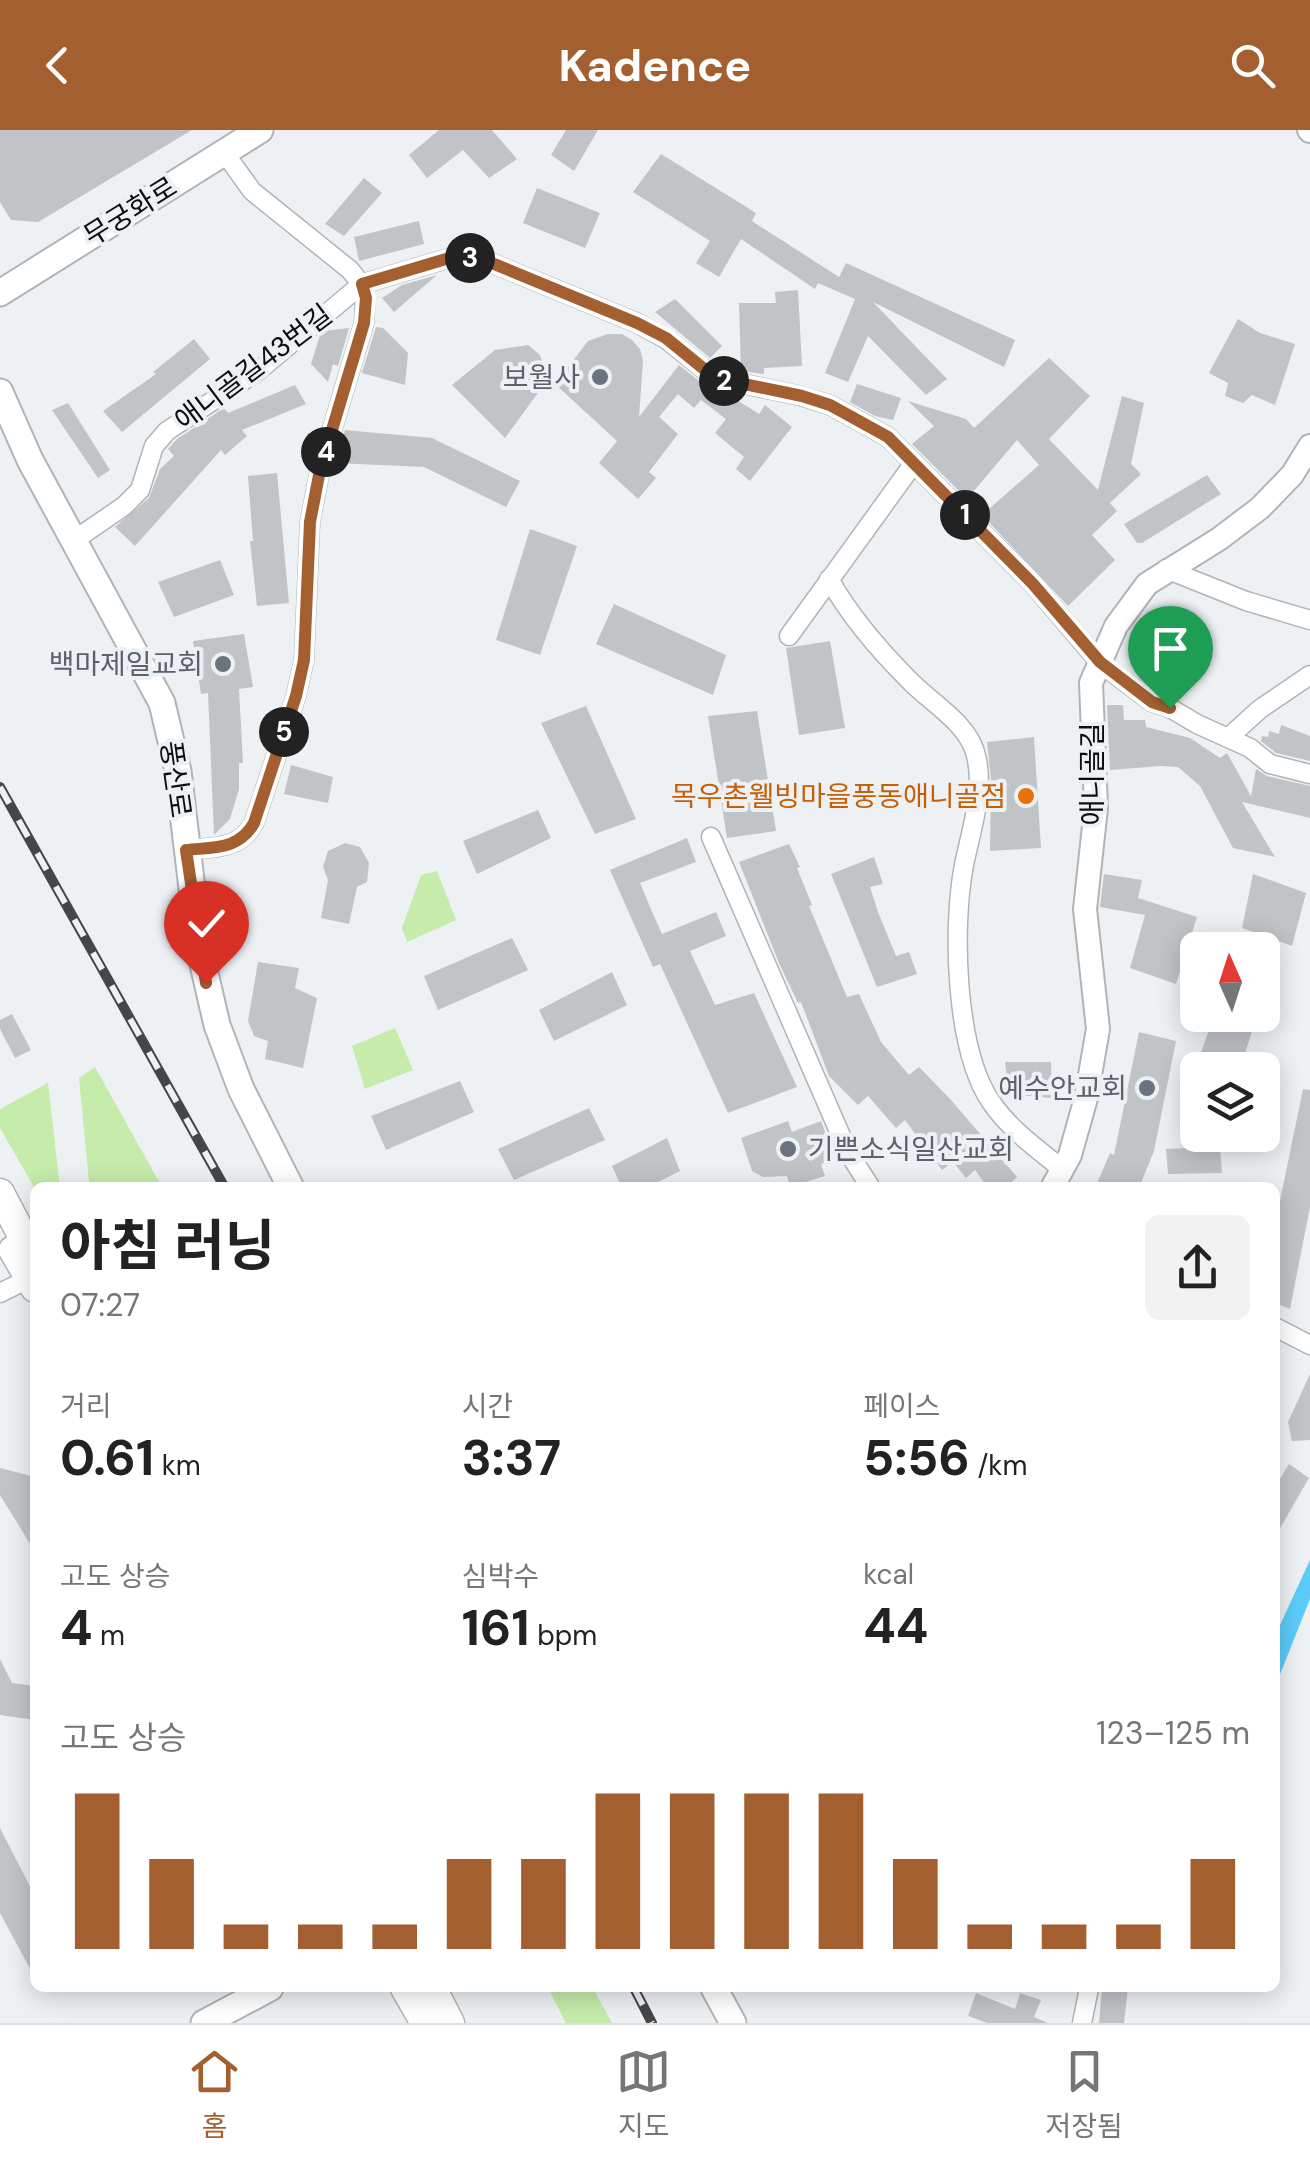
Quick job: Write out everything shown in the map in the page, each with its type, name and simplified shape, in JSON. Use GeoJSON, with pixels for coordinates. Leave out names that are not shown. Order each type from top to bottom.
{"type":"FeatureCollection","features":[{"type":"Feature","properties":{"kind":"main road","name":"무궁화로"},"geometry":{"type":"LineString","coordinates":[[0,294],[260,130]]}},
{"type":"Feature","properties":{"kind":"main road","name":"풍산로"},"geometry":{"type":"LineString","coordinates":[[0,392],[30,460],[162,704],[173,744],[200,947],[217,1025],[240,1088],[287,1182]]}},
{"type":"Feature","properties":{"kind":"main road"},"geometry":{"type":"LineString","coordinates":[[0,1193],[30,1268]]}},
{"type":"Feature","properties":{"kind":"main road"},"geometry":{"type":"LineString","coordinates":[[0,1227],[30,1272]]}},
{"type":"Feature","properties":{"kind":"main road"},"geometry":{"type":"LineString","coordinates":[[204,2023],[262,1992]]}},
{"type":"Feature","properties":{"kind":"main road"},"geometry":{"type":"LineString","coordinates":[[407,1992],[425,2023]]}},
{"type":"Feature","properties":{"kind":"main road"},"geometry":{"type":"LineString","coordinates":[[434,1992],[450,2023]]}},
{"type":"Feature","properties":{"kind":"main road"},"geometry":{"type":"LineString","coordinates":[[716,1992],[733,2023]]}},
{"type":"Feature","properties":{"kind":"street","name":"애니골길43번길"},"geometry":{"type":"LineString","coordinates":[[186,850],[234,845],[246,836],[254,823],[296,696],[304,660],[310,522],[320,470],[364,323],[366,298],[362,284],[252,191],[224,152]]}},
{"type":"Feature","properties":{"kind":"street","name":"애니골길43번길"},"geometry":{"type":"LineString","coordinates":[[74,541],[140,490],[154,446],[167,431],[258,371],[362,284],[446,259],[482,259],[637,323],[666,338],[715,378],[830,405],[888,437],[1033,584],[1100,662],[1152,702],[1250,748],[1270,764],[1310,774]]}},
{"type":"Feature","properties":{"kind":"street","name":"애니골길"},"geometry":{"type":"LineString","coordinates":[[1058,1179],[1086,1098],[1098,1029],[1084,908],[1096,808],[1091,683],[1126,609],[1147,584],[1260,508],[1292,475],[1310,446]]}},
{"type":"Feature","properties":{"kind":"street"},"geometry":{"type":"LineString","coordinates":[[789,636],[914,463]]}},
{"type":"Feature","properties":{"kind":"street"},"geometry":{"type":"LineString","coordinates":[[1166,570],[1246,601],[1310,620]]}},
{"type":"Feature","properties":{"kind":"street"},"geometry":{"type":"LineString","coordinates":[[829,579],[844,605],[908,680],[962,729],[974,750],[978,798],[958,899],[961,989],[969,1053],[991,1102],[1058,1179]]}},
{"type":"Feature","properties":{"kind":"street"},"geometry":{"type":"LineString","coordinates":[[1228,738],[1260,709],[1310,675]]}},
{"type":"Feature","properties":{"kind":"street"},"geometry":{"type":"LineString","coordinates":[[711,838],[848,1152],[867,1182]]}},
{"type":"Feature","properties":{"kind":"street"},"geometry":{"type":"LineString","coordinates":[[0,1293],[30,1278]]}},
{"type":"Feature","properties":{"kind":"street"},"geometry":{"type":"LineString","coordinates":[[1280,1330],[1310,1346]]}},
{"type":"Feature","properties":{"kind":"street"},"geometry":{"type":"LineString","coordinates":[[1082,2023],[1087,1992]]}},
{"type":"Feature","properties":{"kind":"green space"},"geometry":{"type":"Polygon","coordinates":[[[437,871],[456,920],[407,942],[402,928],[421,875],[437,871]]]}},
{"type":"Feature","properties":{"kind":"green space"},"geometry":{"type":"Polygon","coordinates":[[[395,1028],[413,1070],[365,1089],[352,1046],[395,1028]]]}},
{"type":"Feature","properties":{"kind":"green space"},"geometry":{"type":"Polygon","coordinates":[[[95,1067],[159,1182],[89,1182],[79,1078],[95,1067]]]}},
{"type":"Feature","properties":{"kind":"green space"},"geometry":{"type":"Polygon","coordinates":[[[48,1083],[59,1182],[31,1182],[0,1128],[0,1109],[48,1083]]]}},
{"type":"Feature","properties":{"kind":"green space"},"geometry":{"type":"Polygon","coordinates":[[[550,1992],[595,1992],[612,2023],[566,2023],[550,1992]]]}},
{"type":"Feature","properties":{"kind":"water"},"geometry":{"type":"Polygon","coordinates":[[[1310,1560],[1310,1599],[1280,1674],[1280,1625],[1310,1560]]]}},
{"type":"Feature","properties":{"kind":"building"},"geometry":{"type":"Polygon","coordinates":[[[0,130],[192,130],[38,222],[11,220],[0,202],[0,130]]]}},
{"type":"Feature","properties":{"kind":"building"},"geometry":{"type":"Polygon","coordinates":[[[439,130],[492,130],[517,159],[489,178],[463,150],[427,178],[409,155],[439,130]]]}},
{"type":"Feature","properties":{"kind":"building"},"geometry":{"type":"Polygon","coordinates":[[[566,130],[598,130],[574,171],[551,155],[566,130]]]}},
{"type":"Feature","properties":{"kind":"building"},"geometry":{"type":"Polygon","coordinates":[[[661,154],[756,213],[752,221],[839,277],[846,263],[1015,340],[1004,367],[873,302],[947,379],[926,395],[868,336],[848,382],[825,373],[855,299],[818,283],[815,289],[741,239],[719,277],[696,263],[710,241],[633,192],[661,154]]]}},
{"type":"Feature","properties":{"kind":"building"},"geometry":{"type":"Polygon","coordinates":[[[364,178],[382,193],[344,236],[325,224],[364,178]]]}},
{"type":"Feature","properties":{"kind":"building"},"geometry":{"type":"Polygon","coordinates":[[[537,188],[600,213],[585,248],[523,223],[537,188]]]}},
{"type":"Feature","properties":{"kind":"building"},"geometry":{"type":"Polygon","coordinates":[[[419,221],[424,244],[359,261],[354,237],[419,221]]]}},
{"type":"Feature","properties":{"kind":"building"},"geometry":{"type":"Polygon","coordinates":[[[437,275],[394,312],[382,298],[402,285],[437,275]]]}},
{"type":"Feature","properties":{"kind":"building"},"geometry":{"type":"Polygon","coordinates":[[[798,290],[802,366],[764,368],[764,374],[741,371],[739,303],[776,303],[775,292],[798,290]]]}},
{"type":"Feature","properties":{"kind":"building"},"geometry":{"type":"Polygon","coordinates":[[[675,299],[722,346],[710,358],[655,312],[675,299]]]}},
{"type":"Feature","properties":{"kind":"building"},"geometry":{"type":"Polygon","coordinates":[[[1238,319],[1260,333],[1295,344],[1275,405],[1252,395],[1243,403],[1225,396],[1228,383],[1209,373],[1238,319]]]}},
{"type":"Feature","properties":{"kind":"building"},"geometry":{"type":"Polygon","coordinates":[[[376,327],[383,328],[408,353],[405,385],[362,373],[376,327]]]}},
{"type":"Feature","properties":{"kind":"building"},"geometry":{"type":"Polygon","coordinates":[[[349,328],[338,366],[333,364],[328,382],[311,364],[320,335],[349,328]]]}},
{"type":"Feature","properties":{"kind":"building"},"geometry":{"type":"Polygon","coordinates":[[[622,334],[640,349],[643,361],[639,417],[679,365],[708,388],[726,393],[759,414],[765,405],[792,427],[750,481],[736,469],[744,457],[715,433],[726,419],[701,400],[694,408],[678,394],[659,417],[678,434],[649,472],[656,478],[638,499],[599,463],[617,441],[555,384],[588,341],[622,334]]]}},
{"type":"Feature","properties":{"kind":"building"},"geometry":{"type":"Polygon","coordinates":[[[194,339],[210,359],[122,432],[103,411],[156,374],[153,372],[194,339]]]}},
{"type":"Feature","properties":{"kind":"building"},"geometry":{"type":"Polygon","coordinates":[[[528,345],[540,355],[548,379],[505,438],[452,385],[495,350],[528,345]]]}},
{"type":"Feature","properties":{"kind":"building"},"geometry":{"type":"Polygon","coordinates":[[[1049,358],[1090,396],[1049,439],[1098,490],[1122,396],[1144,403],[1131,464],[1141,474],[1110,503],[1117,511],[1092,535],[1115,560],[1068,606],[982,515],[1039,465],[1017,440],[967,499],[912,444],[934,426],[908,401],[966,419],[974,428],[1049,358]]]}},
{"type":"Feature","properties":{"kind":"building"},"geometry":{"type":"Polygon","coordinates":[[[857,384],[901,398],[893,420],[875,416],[850,402],[857,384]]]}},
{"type":"Feature","properties":{"kind":"building"},"geometry":{"type":"Polygon","coordinates":[[[295,385],[306,404],[242,430],[247,436],[225,455],[221,450],[135,546],[115,527],[149,498],[160,469],[174,456],[168,449],[177,439],[224,408],[228,413],[295,385]]]}},
{"type":"Feature","properties":{"kind":"building"},"geometry":{"type":"Polygon","coordinates":[[[68,403],[110,470],[98,478],[52,410],[68,403]]]}},
{"type":"Feature","properties":{"kind":"building"},"geometry":{"type":"Polygon","coordinates":[[[345,430],[432,438],[520,481],[506,507],[424,467],[336,463],[345,430]]]}},
{"type":"Feature","properties":{"kind":"building"},"geometry":{"type":"Polygon","coordinates":[[[277,473],[289,603],[257,606],[248,476],[277,473]]]}},
{"type":"Feature","properties":{"kind":"building"},"geometry":{"type":"Polygon","coordinates":[[[1207,475],[1221,494],[1137,543],[1124,524],[1207,475]]]}},
{"type":"Feature","properties":{"kind":"building"},"geometry":{"type":"Polygon","coordinates":[[[530,529],[577,546],[540,655],[496,640],[530,529]]]}},
{"type":"Feature","properties":{"kind":"building"},"geometry":{"type":"Polygon","coordinates":[[[220,560],[234,595],[174,617],[158,582],[220,560]]]}},
{"type":"Feature","properties":{"kind":"building"},"geometry":{"type":"Polygon","coordinates":[[[614,604],[726,655],[713,695],[596,644],[614,604]]]}},
{"type":"Feature","properties":{"kind":"building"},"geometry":{"type":"Polygon","coordinates":[[[244,634],[253,687],[239,689],[243,763],[239,763],[239,789],[230,819],[214,835],[208,693],[201,694],[193,641],[244,634]]]}},
{"type":"Feature","properties":{"kind":"building"},"geometry":{"type":"Polygon","coordinates":[[[830,641],[845,728],[799,735],[786,648],[830,641]]]}},
{"type":"Feature","properties":{"kind":"building"},"geometry":{"type":"Polygon","coordinates":[[[1107,705],[1123,705],[1124,720],[1145,720],[1146,727],[1190,738],[1220,758],[1227,753],[1251,796],[1256,769],[1267,776],[1310,786],[1310,818],[1242,802],[1275,857],[1233,848],[1200,786],[1178,767],[1110,770],[1107,705]]]}},
{"type":"Feature","properties":{"kind":"building"},"geometry":{"type":"Polygon","coordinates":[[[586,706],[636,819],[595,834],[541,723],[586,706]]]}},
{"type":"Feature","properties":{"kind":"building"},"geometry":{"type":"Polygon","coordinates":[[[757,711],[776,831],[727,838],[708,716],[757,711]]]}},
{"type":"Feature","properties":{"kind":"building"},"geometry":{"type":"Polygon","coordinates":[[[1281,725],[1310,736],[1310,761],[1276,753],[1261,741],[1269,731],[1279,734],[1281,725]]]}},
{"type":"Feature","properties":{"kind":"building"},"geometry":{"type":"Polygon","coordinates":[[[1034,737],[1041,848],[990,851],[987,742],[1034,737]]]}},
{"type":"Feature","properties":{"kind":"building"},"geometry":{"type":"Polygon","coordinates":[[[291,765],[333,777],[328,803],[284,794],[291,765]]]}},
{"type":"Feature","properties":{"kind":"building"},"geometry":{"type":"Polygon","coordinates":[[[538,810],[551,838],[477,874],[463,841],[538,810]]]}},
{"type":"Feature","properties":{"kind":"building"},"geometry":{"type":"Polygon","coordinates":[[[687,838],[696,862],[640,883],[653,914],[662,934],[716,912],[726,936],[690,951],[715,1005],[754,993],[797,1087],[728,1113],[660,964],[653,967],[610,870],[687,838]]]}},
{"type":"Feature","properties":{"kind":"building"},"geometry":{"type":"Polygon","coordinates":[[[345,843],[360,847],[369,863],[367,882],[357,887],[349,924],[321,918],[328,880],[323,867],[328,851],[345,843]]]}},
{"type":"Feature","properties":{"kind":"building"},"geometry":{"type":"Polygon","coordinates":[[[789,844],[800,867],[797,868],[812,905],[809,906],[847,997],[859,994],[881,1042],[909,1075],[919,1067],[951,1100],[1017,1177],[1012,1182],[984,1182],[975,1170],[966,1178],[953,1162],[942,1170],[905,1120],[896,1128],[868,1096],[858,1105],[829,1076],[739,862],[789,844]]]}},
{"type":"Feature","properties":{"kind":"building"},"geometry":{"type":"Polygon","coordinates":[[[874,857],[883,884],[870,887],[878,912],[896,956],[909,952],[917,974],[877,987],[831,874],[874,857]]]}},
{"type":"Feature","properties":{"kind":"building"},"geometry":{"type":"Polygon","coordinates":[[[1104,874],[1142,880],[1138,898],[1197,917],[1192,932],[1180,932],[1180,971],[1176,984],[1130,968],[1145,915],[1100,907],[1104,874]]]}},
{"type":"Feature","properties":{"kind":"building"},"geometry":{"type":"Polygon","coordinates":[[[1253,874],[1306,893],[1292,946],[1280,942],[1280,932],[1242,928],[1253,874]]]}},
{"type":"Feature","properties":{"kind":"building"},"geometry":{"type":"Polygon","coordinates":[[[512,938],[528,970],[438,1010],[424,976],[512,938]]]}},
{"type":"Feature","properties":{"kind":"building"},"geometry":{"type":"Polygon","coordinates":[[[258,962],[299,968],[295,988],[317,998],[303,1068],[265,1059],[268,1041],[254,1036],[248,1021],[258,962]]]}},
{"type":"Feature","properties":{"kind":"building"},"geometry":{"type":"Polygon","coordinates":[[[612,972],[627,1005],[554,1041],[539,1010],[612,972]]]}},
{"type":"Feature","properties":{"kind":"building"},"geometry":{"type":"Polygon","coordinates":[[[12,1014],[31,1050],[15,1058],[0,1029],[0,1020],[12,1014]]]}},
{"type":"Feature","properties":{"kind":"building","name":"예수안교회"},"geometry":{"type":"Polygon","coordinates":[[[1139,1032],[1176,1041],[1154,1151],[1141,1182],[1098,1182],[1110,1153],[1114,1155],[1139,1032]]]}},
{"type":"Feature","properties":{"kind":"building"},"geometry":{"type":"Polygon","coordinates":[[[1208,1032],[1252,1032],[1246,1052],[1201,1052],[1208,1032]]]}},
{"type":"Feature","properties":{"kind":"building"},"geometry":{"type":"Polygon","coordinates":[[[1005,1062],[1051,1062],[1052,1098],[1009,1094],[1005,1062]]]}},
{"type":"Feature","properties":{"kind":"building"},"geometry":{"type":"Polygon","coordinates":[[[460,1081],[474,1112],[386,1150],[371,1116],[460,1081]]]}},
{"type":"Feature","properties":{"kind":"building"},"geometry":{"type":"Polygon","coordinates":[[[1303,1089],[1310,1090],[1310,1207],[1290,1309],[1280,1305],[1280,1201],[1303,1089]]]}},
{"type":"Feature","properties":{"kind":"building"},"geometry":{"type":"Polygon","coordinates":[[[589,1108],[605,1140],[514,1180],[498,1149],[589,1108]]]}},
{"type":"Feature","properties":{"kind":"building","name":"기쁜소식일산교회"},"geometry":{"type":"Polygon","coordinates":[[[788,1121],[792,1132],[821,1121],[835,1159],[821,1164],[825,1176],[806,1182],[789,1182],[787,1176],[763,1177],[752,1171],[741,1138],[788,1121]]]}},
{"type":"Feature","properties":{"kind":"building"},"geometry":{"type":"Polygon","coordinates":[[[667,1138],[680,1171],[658,1182],[619,1182],[612,1166],[667,1138]]]}},
{"type":"Feature","properties":{"kind":"building"},"geometry":{"type":"Polygon","coordinates":[[[1166,1149],[1220,1152],[1222,1173],[1168,1174],[1166,1149]]]}},
{"type":"Feature","properties":{"kind":"building"},"geometry":{"type":"Polygon","coordinates":[[[1310,1374],[1310,1440],[1292,1441],[1288,1422],[1310,1374]]]}},
{"type":"Feature","properties":{"kind":"building"},"geometry":{"type":"Polygon","coordinates":[[[1289,1464],[1309,1478],[1280,1528],[1280,1479],[1289,1464]]]}},
{"type":"Feature","properties":{"kind":"building"},"geometry":{"type":"Polygon","coordinates":[[[0,1468],[30,1476],[30,1544],[0,1495],[0,1468]]]}},
{"type":"Feature","properties":{"kind":"building"},"geometry":{"type":"Polygon","coordinates":[[[0,1659],[12,1683],[30,1685],[30,1719],[0,1715],[0,1659]]]}},
{"type":"Feature","properties":{"kind":"building"},"geometry":{"type":"Polygon","coordinates":[[[0,1828],[30,1886],[30,1969],[0,1913],[0,1828]]]}},
{"type":"Feature","properties":{"kind":"building"},"geometry":{"type":"Polygon","coordinates":[[[1102,1992],[1128,1992],[1124,2023],[1099,2023],[1102,1992]]]}},
{"type":"Feature","properties":{"kind":"building"},"geometry":{"type":"Polygon","coordinates":[[[976,1993],[1015,2009],[1020,1993],[1041,2000],[1034,2017],[1048,2023],[987,2023],[968,2016],[976,1993]]]}},
{"type":"Feature","properties":{"kind":"railway"},"geometry":{"type":"LineString","coordinates":[[0,787],[222,1182]]}},
{"type":"Feature","properties":{"kind":"railway"},"geometry":{"type":"LineString","coordinates":[[636,1992],[652,2023]]}},
{"type":"Feature","properties":{"kind":"place","name":"보월사"},"geometry":{"type":"Point","coordinates":[600,377]}},
{"type":"Feature","properties":{"kind":"place","name":"백마제일교회"},"geometry":{"type":"Point","coordinates":[223,664]}},
{"type":"Feature","properties":{"kind":"place","name":"목우촌웰빙마을풍동애니골점"},"geometry":{"type":"Point","coordinates":[1026,796]}},
{"type":"Feature","properties":{"kind":"place","name":"예수안교회"},"geometry":{"type":"Point","coordinates":[1147,1088]}},
{"type":"Feature","properties":{"kind":"place","name":"기쁜소식일산교회"},"geometry":{"type":"Point","coordinates":[788,1149]}},
{"type":"Feature","properties":{"kind":"route"},"geometry":{"type":"LineString","coordinates":[[206,983],[186,850],[234,845],[254,823],[304,660],[310,522],[320,470],[364,323],[366,298],[362,284],[400,271],[446,259],[482,259],[637,323],[666,338],[715,378],[830,405],[888,437],[1033,584],[1100,662],[1152,702],[1170,708]]}}]}
